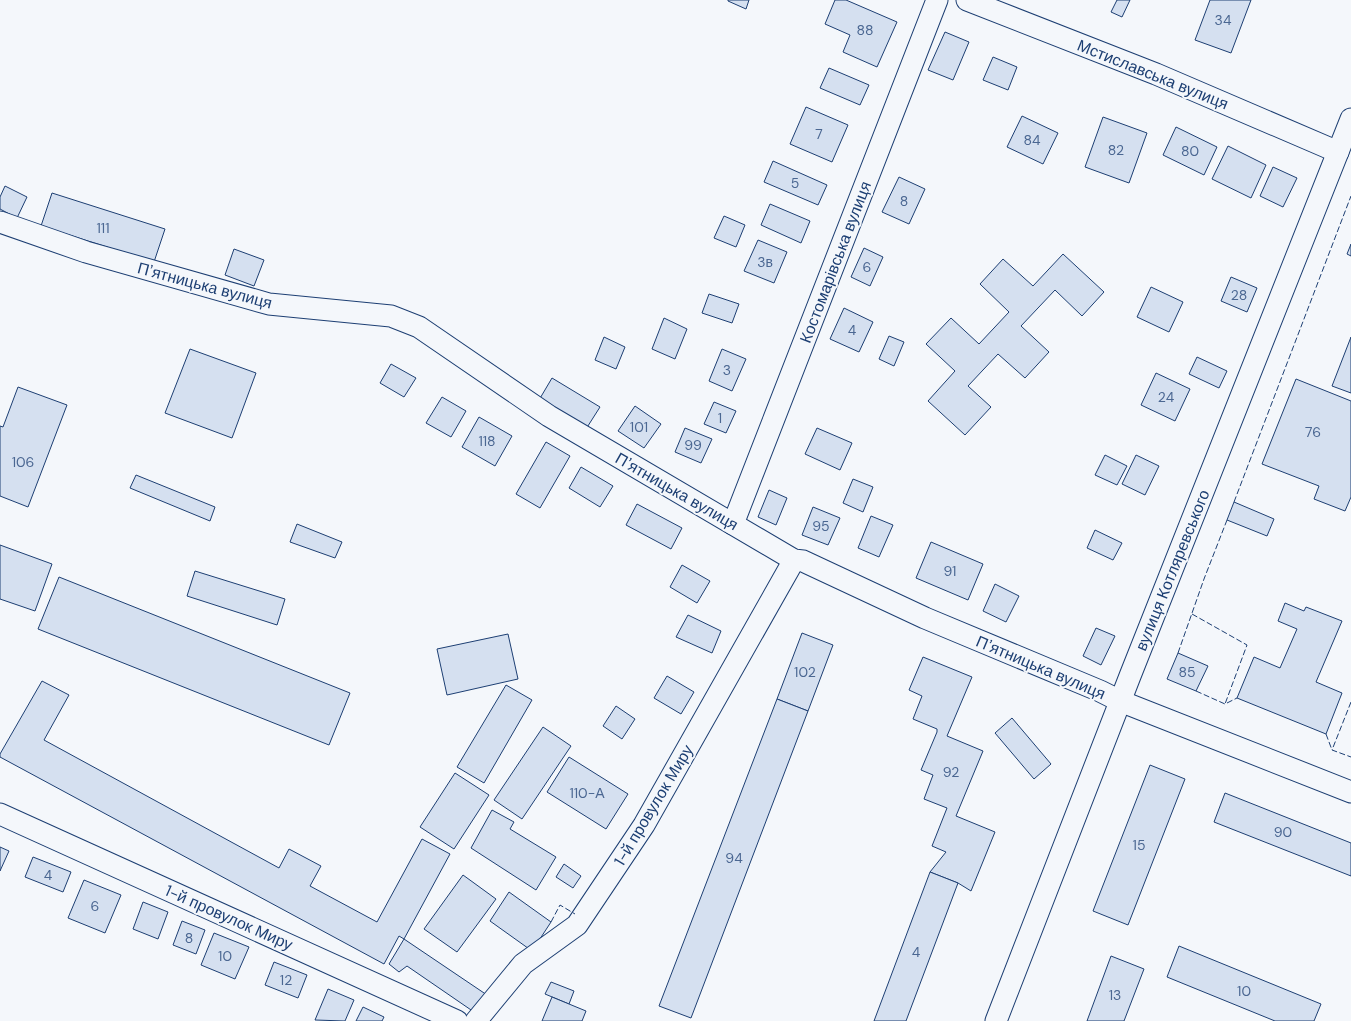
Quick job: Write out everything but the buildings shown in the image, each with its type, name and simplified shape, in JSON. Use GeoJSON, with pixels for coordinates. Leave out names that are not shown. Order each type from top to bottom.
{"type":"FeatureCollection","features":[{"type":"Feature","properties":{"kind":"street","name":"Костомарівська вулиця"},"geometry":{"type":"LineString","coordinates":[[733,524],[937,0]]}},
{"type":"Feature","properties":{"kind":"street","name":"Мстиславська вулиця"},"geometry":{"type":"LineString","coordinates":[[967,0],[1156,74],[1338,152]]}},
{"type":"Feature","properties":{"kind":"street","name":"вулиця Котляревського"},"geometry":{"type":"LineString","coordinates":[[996,1021],[1120,701],[1351,119]]}},
{"type":"Feature","properties":{"kind":"street","name":"Пʼятницька вулиця"},"geometry":{"type":"LineString","coordinates":[[0,222],[86,252],[269,304],[391,316],[419,327],[549,416],[794,560],[803,562],[925,618],[1120,701],[1351,792]]}},
{"type":"Feature","properties":{"kind":"street","name":"1-й провулок Миру"},"geometry":{"type":"LineString","coordinates":[[476,1021],[522,964],[577,925],[644,825],[794,560]]}},
{"type":"Feature","properties":{"kind":"street","name":"1-й провулок Миру"},"geometry":{"type":"LineString","coordinates":[[0,814],[457,1021]]}},
{"type":"Feature","properties":{"kind":"fence"},"geometry":{"type":"LineString","coordinates":[[1234,502],[1351,196]]}},
{"type":"Feature","properties":{"kind":"fence"},"geometry":{"type":"LineString","coordinates":[[1178,653],[1227,520]]}},
{"type":"Feature","properties":{"kind":"fence"},"geometry":{"type":"LineString","coordinates":[[1192,614],[1247,645],[1225,704]]}},
{"type":"Feature","properties":{"kind":"fence"},"geometry":{"type":"LineString","coordinates":[[1196,691],[1225,704],[1237,698]]}},
{"type":"Feature","properties":{"kind":"fence"},"geometry":{"type":"LineString","coordinates":[[1351,702],[1332,750],[1351,757]]}},
{"type":"Feature","properties":{"kind":"fence"},"geometry":{"type":"LineString","coordinates":[[1326,734],[1332,750]]}},
{"type":"Feature","properties":{"kind":"fence"},"geometry":{"type":"LineString","coordinates":[[551,922],[560,905],[575,914]]}}]}
